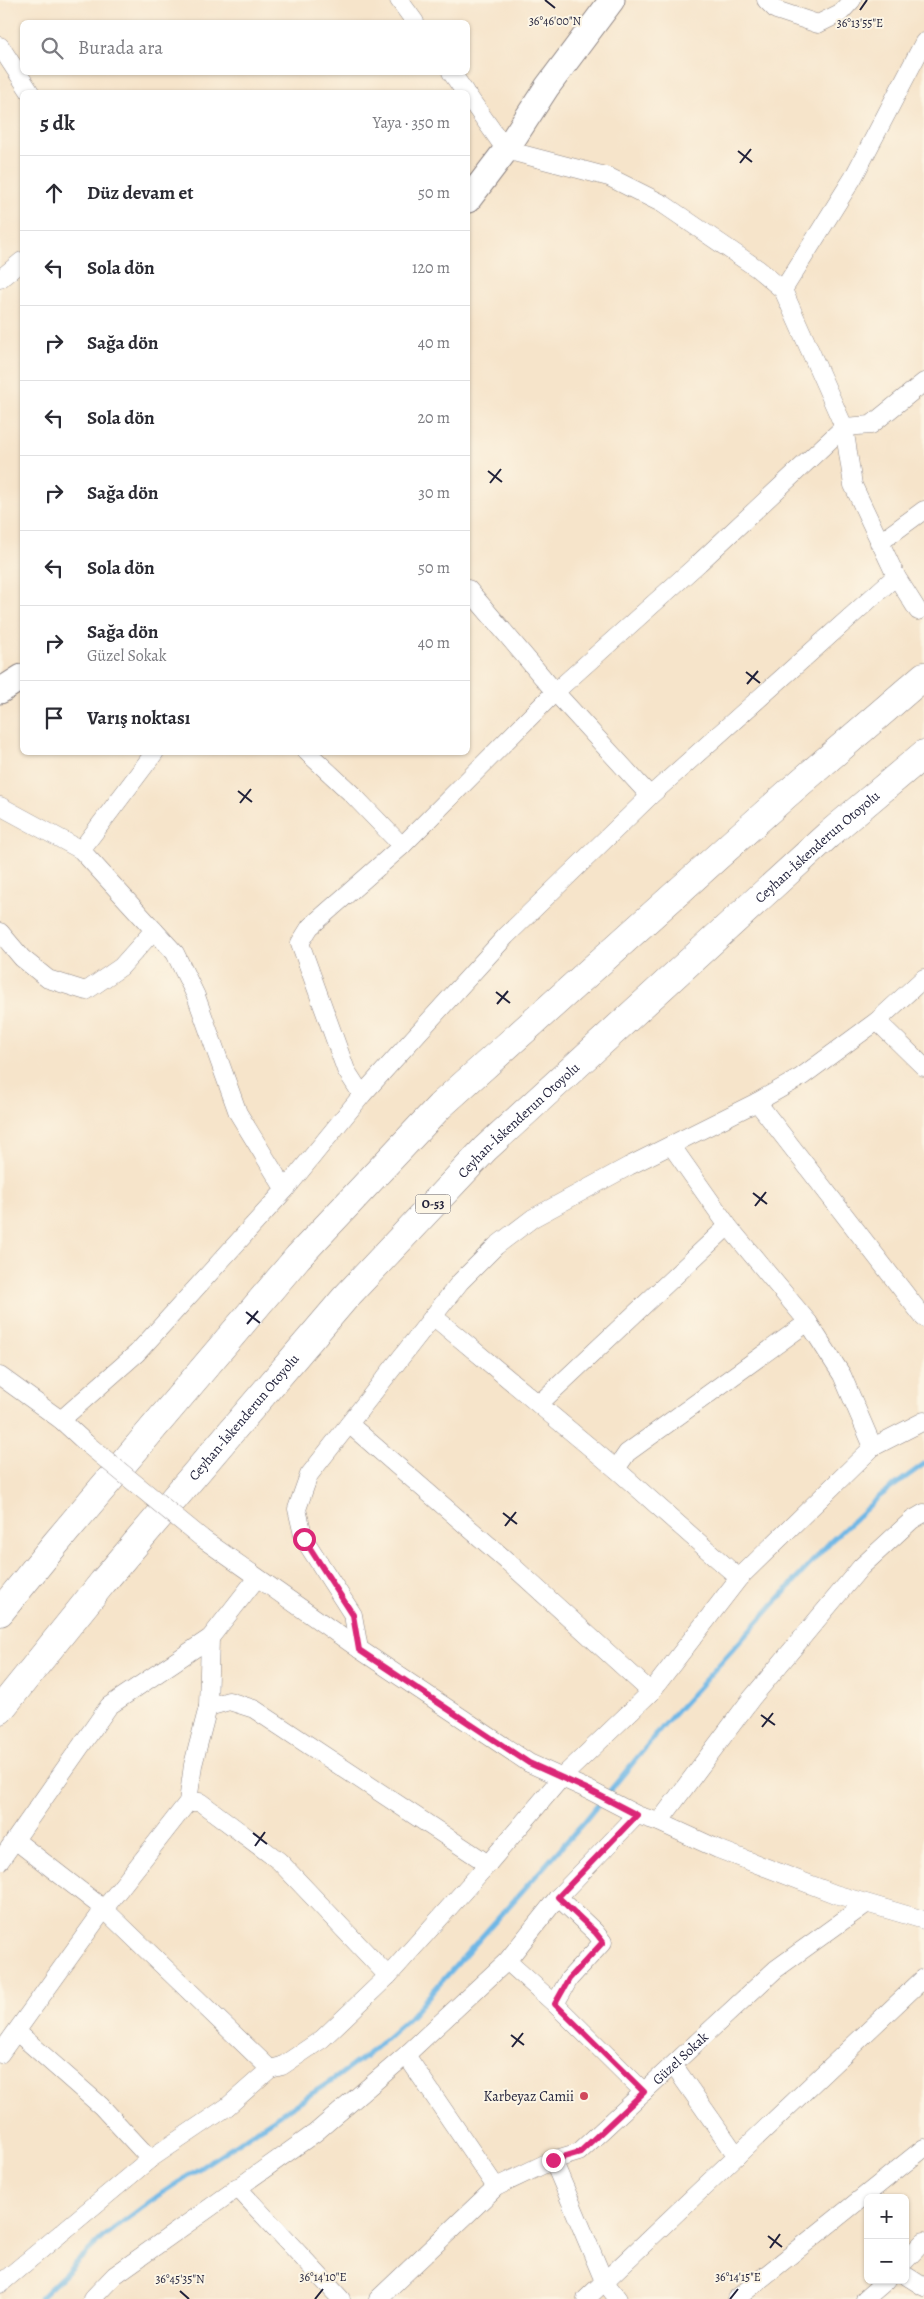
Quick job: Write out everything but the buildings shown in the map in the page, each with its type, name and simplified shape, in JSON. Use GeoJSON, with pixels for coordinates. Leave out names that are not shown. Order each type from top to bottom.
{"type":"FeatureCollection","features":[{"type":"Feature","properties":{"kind":"highway"},"geometry":{"type":"LineString","coordinates":[[0,1612],[62,1535],[298,1257],[440,1106],[786,794],[924,676]]}},
{"type":"Feature","properties":{"kind":"highway","name":"Ceyhan-İskenderun Otoyolu"},"geometry":{"type":"LineString","coordinates":[[0,1710],[110,1575],[344,1298],[485,1149],[828,835],[924,754]]}},
{"type":"Feature","properties":{"kind":"street"},"geometry":{"type":"LineString","coordinates":[[399,0],[414,20]]}},
{"type":"Feature","properties":{"kind":"street"},"geometry":{"type":"LineString","coordinates":[[470,197],[506,150],[547,87],[612,0]]}},
{"type":"Feature","properties":{"kind":"street"},"geometry":{"type":"LineString","coordinates":[[766,0],[776,10],[818,24],[840,13],[852,0]]}},
{"type":"Feature","properties":{"kind":"street"},"geometry":{"type":"LineString","coordinates":[[783,290],[853,178],[924,42]]}},
{"type":"Feature","properties":{"kind":"street"},"geometry":{"type":"LineString","coordinates":[[0,46],[29,90]]}},
{"type":"Feature","properties":{"kind":"street"},"geometry":{"type":"LineString","coordinates":[[453,75],[463,90]]}},
{"type":"Feature","properties":{"kind":"street"},"geometry":{"type":"LineString","coordinates":[[470,100],[506,150],[609,177],[663,204],[758,269],[783,290],[844,427],[853,486],[896,576],[918,611]]}},
{"type":"Feature","properties":{"kind":"street"},"geometry":{"type":"LineString","coordinates":[[0,278],[20,263]]}},
{"type":"Feature","properties":{"kind":"street"},"geometry":{"type":"LineString","coordinates":[[362,1095],[346,1070],[300,943],[310,926],[402,846],[555,692],[699,563],[844,427],[871,425],[924,382]]}},
{"type":"Feature","properties":{"kind":"street"},"geometry":{"type":"LineString","coordinates":[[880,543],[924,510]]}},
{"type":"Feature","properties":{"kind":"street"},"geometry":{"type":"LineString","coordinates":[[61,1420],[137,1353],[285,1190],[362,1095],[506,936],[650,796],[896,576]]}},
{"type":"Feature","properties":{"kind":"street"},"geometry":{"type":"LineString","coordinates":[[470,591],[555,692],[650,796]]}},
{"type":"Feature","properties":{"kind":"street"},"geometry":{"type":"LineString","coordinates":[[0,691],[20,678]]}},
{"type":"Feature","properties":{"kind":"street"},"geometry":{"type":"LineString","coordinates":[[81,850],[152,755]]}},
{"type":"Feature","properties":{"kind":"street"},"geometry":{"type":"LineString","coordinates":[[310,755],[353,795],[402,846]]}},
{"type":"Feature","properties":{"kind":"street"},"geometry":{"type":"LineString","coordinates":[[0,806],[81,850],[175,953],[196,996],[238,1113],[285,1190]]}},
{"type":"Feature","properties":{"kind":"street"},"geometry":{"type":"LineString","coordinates":[[0,932],[22,958],[48,979],[86,991],[120,967],[154,930]]}},
{"type":"Feature","properties":{"kind":"street"},"geometry":{"type":"LineString","coordinates":[[359,1650],[353,1615],[304,1539],[298,1509],[309,1475],[460,1282],[496,1246],[533,1218],[671,1144],[757,1102],[801,1077],[877,1021],[924,978]]}},
{"type":"Feature","properties":{"kind":"street"},"geometry":{"type":"LineString","coordinates":[[877,1021],[924,1067]]}},
{"type":"Feature","properties":{"kind":"street"},"geometry":{"type":"LineString","coordinates":[[757,1102],[924,1318]]}},
{"type":"Feature","properties":{"kind":"street"},"geometry":{"type":"LineString","coordinates":[[671,1144],[728,1226],[808,1322],[842,1375],[873,1447]]}},
{"type":"Feature","properties":{"kind":"street"},"geometry":{"type":"LineString","coordinates":[[539,1404],[728,1226]]}},
{"type":"Feature","properties":{"kind":"street"},"geometry":{"type":"LineString","coordinates":[[434,1316],[616,1469],[739,1578]]}},
{"type":"Feature","properties":{"kind":"street"},"geometry":{"type":"LineString","coordinates":[[616,1469],[627,1453],[808,1322]]}},
{"type":"Feature","properties":{"kind":"street"},"geometry":{"type":"LineString","coordinates":[[0,1376],[61,1420],[87,1444],[203,1539],[256,1579],[529,1763],[562,1777],[637,1815],[659,1822],[718,1848],[866,1904],[924,1920]]}},
{"type":"Feature","properties":{"kind":"street"},"geometry":{"type":"LineString","coordinates":[[2,2277],[150,2159],[227,2107],[270,2069],[282,2066],[322,2039],[388,1976],[488,1864],[562,1777],[651,1692],[739,1578],[873,1447],[924,1421]]}},
{"type":"Feature","properties":{"kind":"street"},"geometry":{"type":"LineString","coordinates":[[349,1424],[507,1561],[651,1692]]}},
{"type":"Feature","properties":{"kind":"street"},"geometry":{"type":"LineString","coordinates":[[659,1822],[751,1699],[862,1567],[912,1520],[924,1513]]}},
{"type":"Feature","properties":{"kind":"street"},"geometry":{"type":"LineString","coordinates":[[0,1861],[110,1706],[210,1638],[256,1579]]}},
{"type":"Feature","properties":{"kind":"street"},"geometry":{"type":"LineString","coordinates":[[0,2054],[18,2032],[104,1909],[188,1802],[193,1765],[208,1707],[210,1638]]}},
{"type":"Feature","properties":{"kind":"street"},"geometry":{"type":"LineString","coordinates":[[208,1707],[228,1701],[254,1710],[488,1864]]}},
{"type":"Feature","properties":{"kind":"street"},"geometry":{"type":"LineString","coordinates":[[188,1802],[200,1802],[279,1862],[388,1976]]}},
{"type":"Feature","properties":{"kind":"street"},"geometry":{"type":"LineString","coordinates":[[92,2299],[115,2275],[315,2133],[406,2055],[507,1961],[558,1897],[637,1815]]}},
{"type":"Feature","properties":{"kind":"street"},"geometry":{"type":"LineString","coordinates":[[15,1840],[104,1909],[270,2069]]}},
{"type":"Feature","properties":{"kind":"street"},"geometry":{"type":"LineString","coordinates":[[555,2004],[569,1979],[603,1942],[558,1897]]}},
{"type":"Feature","properties":{"kind":"street","name":"Güzel Sokak"},"geometry":{"type":"LineString","coordinates":[[378,2299],[496,2187],[553,2160],[580,2152],[776,1969],[866,1904]]}},
{"type":"Feature","properties":{"kind":"street"},"geometry":{"type":"LineString","coordinates":[[507,1961],[555,2004],[644,2092]]}},
{"type":"Feature","properties":{"kind":"street"},"geometry":{"type":"LineString","coordinates":[[586,2299],[924,1978]]}},
{"type":"Feature","properties":{"kind":"street"},"geometry":{"type":"LineString","coordinates":[[18,2032],[101,2106],[150,2159]]}},
{"type":"Feature","properties":{"kind":"street"},"geometry":{"type":"LineString","coordinates":[[406,2055],[496,2187]]}},
{"type":"Feature","properties":{"kind":"street"},"geometry":{"type":"LineString","coordinates":[[674,2066],[737,2156]]}},
{"type":"Feature","properties":{"kind":"street"},"geometry":{"type":"LineString","coordinates":[[736,2299],[924,2148]]}},
{"type":"Feature","properties":{"kind":"street"},"geometry":{"type":"LineString","coordinates":[[553,2160],[604,2281],[618,2299]]}},
{"type":"Feature","properties":{"kind":"street"},"geometry":{"type":"LineString","coordinates":[[237,2187],[341,2299]]}},
{"type":"Feature","properties":{"kind":"street"},"geometry":{"type":"LineString","coordinates":[[909,2257],[924,2241]]}},
{"type":"Feature","properties":{"kind":"street"},"geometry":{"type":"LineString","coordinates":[[909,2278],[924,2287]]}},
{"type":"Feature","properties":{"kind":"street"},"geometry":{"type":"LineString","coordinates":[[865,2299],[882,2284]]}},
{"type":"Feature","properties":{"kind":"waterway"},"geometry":{"type":"LineString","coordinates":[[39,2299],[105,2235],[162,2193],[337,2077],[373,2050],[410,2017],[583,1823],[666,1723],[831,1541],[880,1496],[924,1464]]}},
{"type":"Feature","properties":{"kind":"place","name":"Karbeyaz Camii"},"geometry":{"type":"Point","coordinates":[584,2096]}},
{"type":"Feature","properties":{"kind":"route"},"geometry":{"type":"LineString","coordinates":[[304,1539],[353,1615],[359,1650],[529,1763],[562,1777],[637,1815],[558,1897],[603,1942],[569,1979],[555,2004],[644,2092],[580,2152],[553,2160]]}}]}
